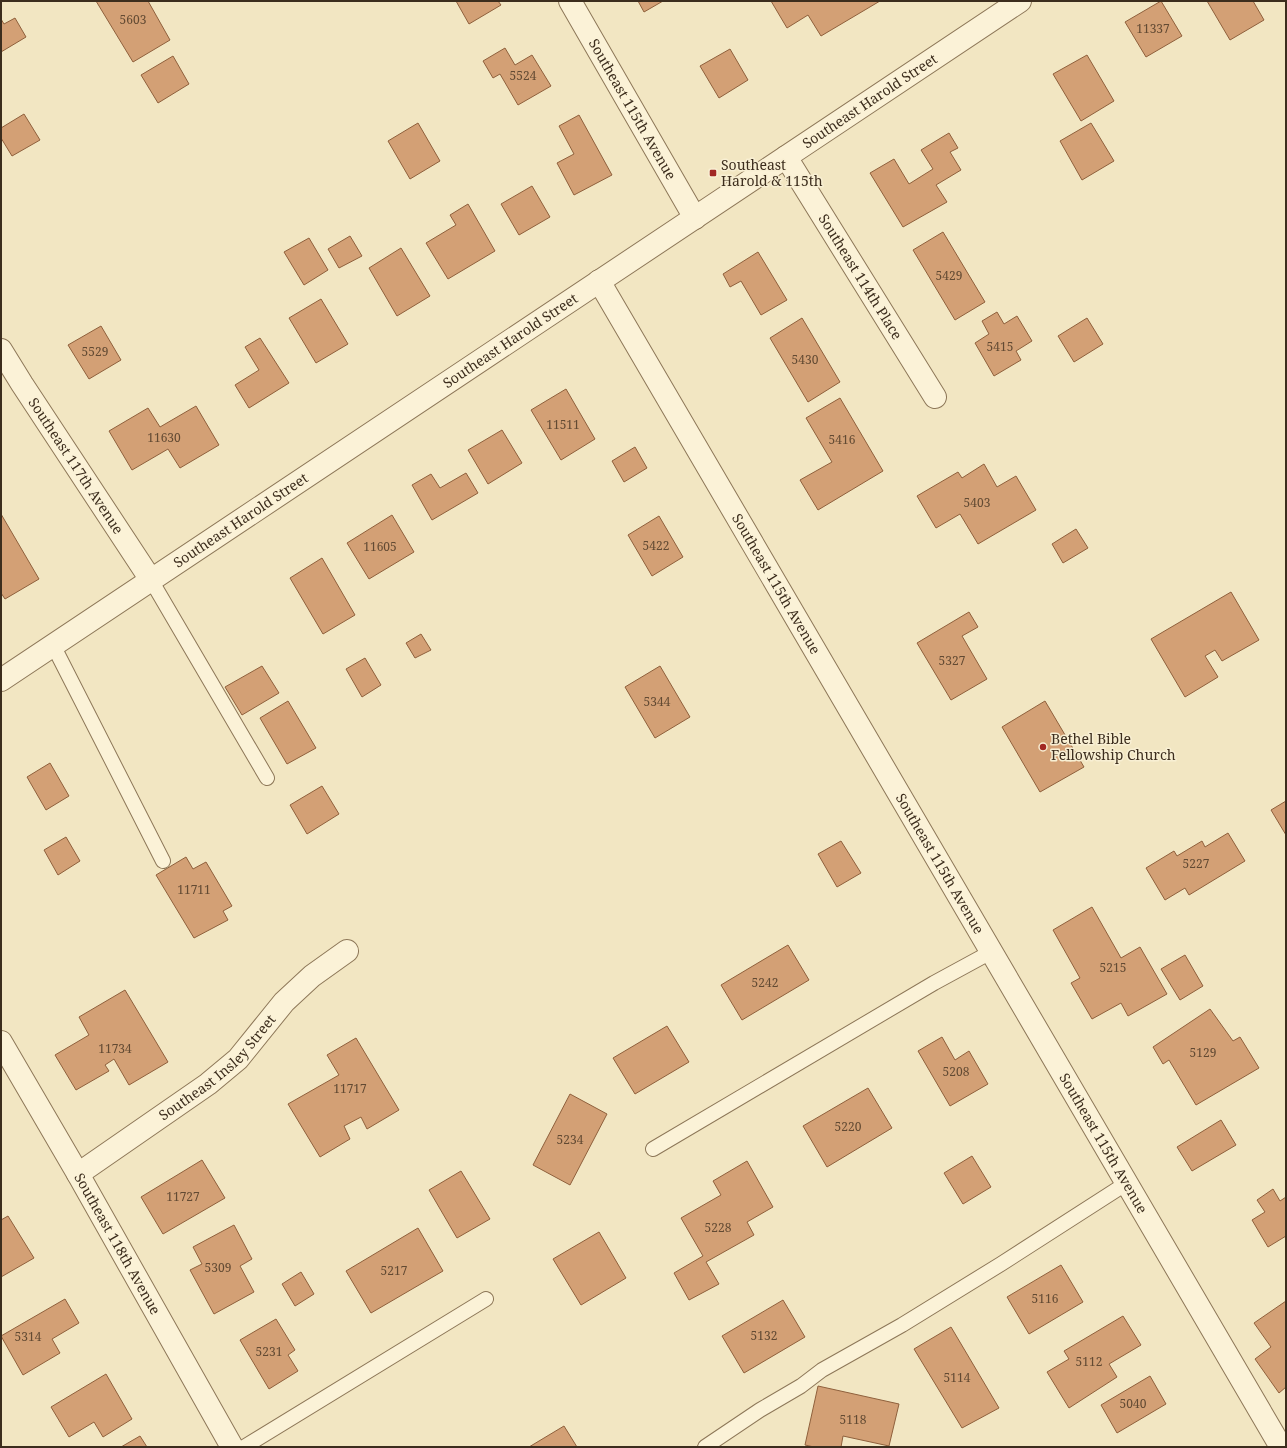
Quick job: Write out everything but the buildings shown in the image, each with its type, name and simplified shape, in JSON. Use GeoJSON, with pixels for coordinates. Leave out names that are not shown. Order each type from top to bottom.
{"type":"FeatureCollection","features":[{"type":"Feature","properties":{"kind":"street","name":"Southeast 115th Avenue"},"geometry":{"type":"LineString","coordinates":[[570,1],[695,218]]}},
{"type":"Feature","properties":{"kind":"street","name":"Southeast Harold Street"},"geometry":{"type":"LineString","coordinates":[[1,680],[1020,1]]}},
{"type":"Feature","properties":{"kind":"street","name":"Southeast 114th Place"},"geometry":{"type":"LineString","coordinates":[[786,157],[935,396]]}},
{"type":"Feature","properties":{"kind":"street","name":"Southeast 115th Avenue"},"geometry":{"type":"LineString","coordinates":[[599,281],[1281,1447]]}},
{"type":"Feature","properties":{"kind":"street","name":"Southeast 117th Avenue"},"geometry":{"type":"LineString","coordinates":[[1,350],[151,580]]}},
{"type":"Feature","properties":{"kind":"street","name":"Southeast Insley Street"},"geometry":{"type":"LineString","coordinates":[[78,1174],[208,1084],[238,1059],[284,1002],[312,976],[347,951]]}},
{"type":"Feature","properties":{"kind":"street","name":"Southeast 118th Avenue"},"geometry":{"type":"LineString","coordinates":[[1,1042],[78,1174],[232,1447]]}},
{"type":"Feature","properties":{"kind":"lane"},"geometry":{"type":"LineString","coordinates":[[151,580],[266,778]]}},
{"type":"Feature","properties":{"kind":"lane"},"geometry":{"type":"LineString","coordinates":[[53,645],[163,861]]}},
{"type":"Feature","properties":{"kind":"lane"},"geometry":{"type":"LineString","coordinates":[[653,1149],[991,952]]}},
{"type":"Feature","properties":{"kind":"lane"},"geometry":{"type":"LineString","coordinates":[[705,1447],[760,1410],[801,1386],[822,1370],[902,1325],[1001,1264],[1127,1183]]}},
{"type":"Feature","properties":{"kind":"lane"},"geometry":{"type":"LineString","coordinates":[[244,1447],[486,1300]]}},
{"type":"Feature","properties":{"kind":"place","name":"Southeast Harold & 115th"},"geometry":{"type":"Point","coordinates":[713,173]}},
{"type":"Feature","properties":{"kind":"place","name":"Bethel Bible Fellowship Church"},"geometry":{"type":"Point","coordinates":[1043,747]}}]}
